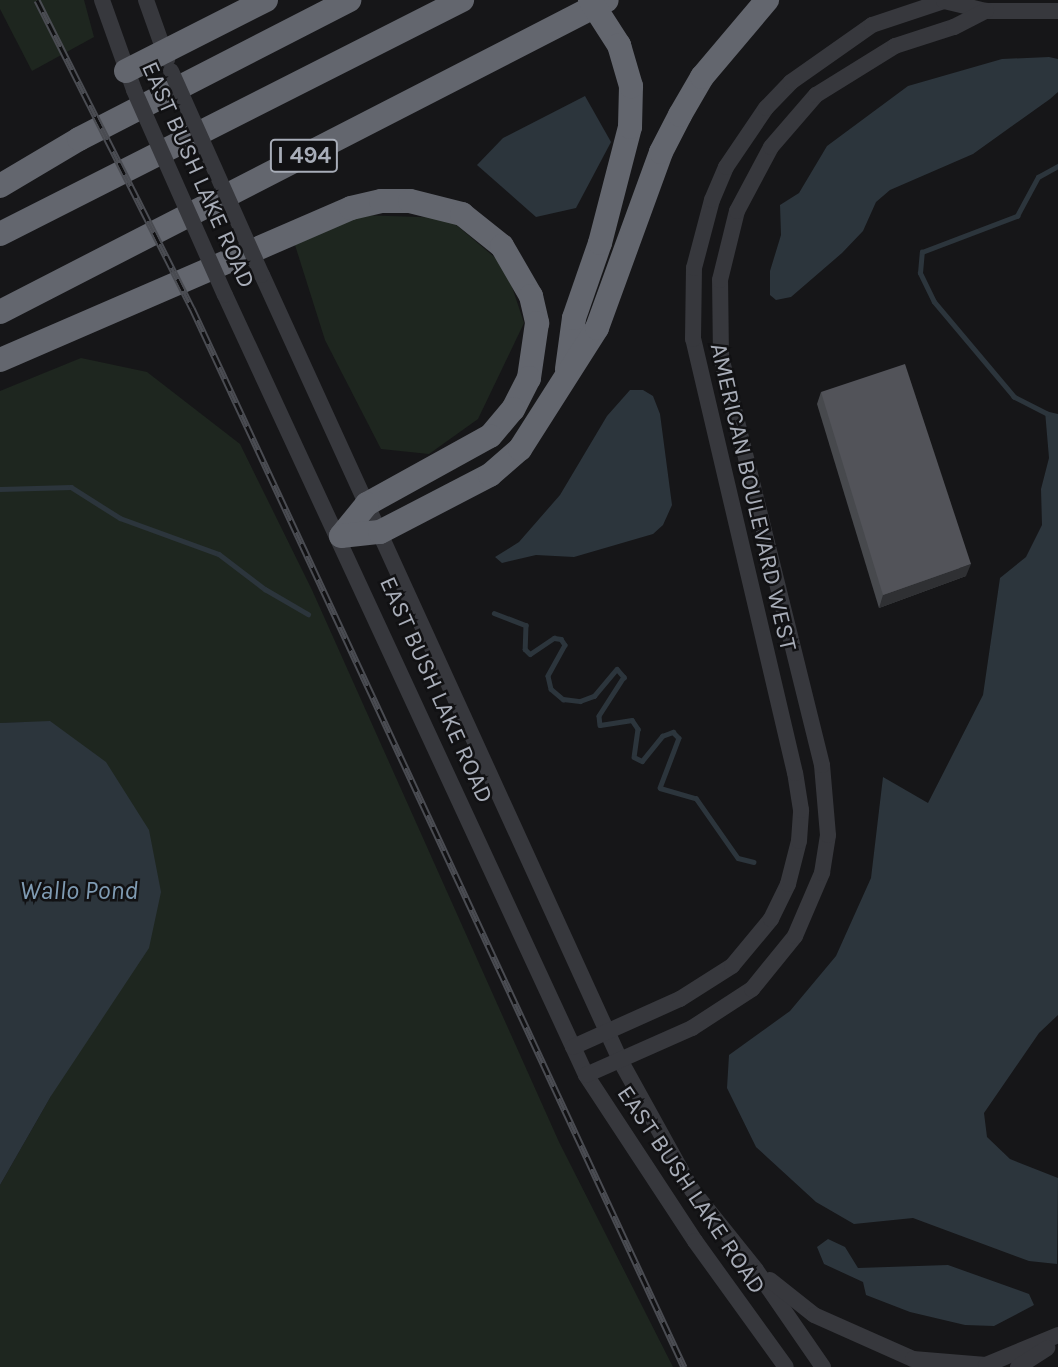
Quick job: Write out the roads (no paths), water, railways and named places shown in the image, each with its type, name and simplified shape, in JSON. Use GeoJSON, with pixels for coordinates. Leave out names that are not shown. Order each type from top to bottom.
{"type":"FeatureCollection","features":[{"type":"Feature","properties":{"kind":"highway"},"geometry":{"type":"LineString","coordinates":[[130,81],[265,0]]}},
{"type":"Feature","properties":{"kind":"highway"},"geometry":{"type":"LineString","coordinates":[[0,186],[79,139],[349,0]]}},
{"type":"Feature","properties":{"kind":"highway","name":"I 494"},"geometry":{"type":"LineString","coordinates":[[0,234],[462,0]]}},
{"type":"Feature","properties":{"kind":"highway"},"geometry":{"type":"LineString","coordinates":[[566,376],[574,318],[600,243],[630,127],[631,86],[619,45],[590,0]]}},
{"type":"Feature","properties":{"kind":"highway","name":"I 494"},"geometry":{"type":"LineString","coordinates":[[0,312],[607,0]]}},
{"type":"Feature","properties":{"kind":"highway"},"geometry":{"type":"LineString","coordinates":[[341,536],[380,532],[490,475],[535,430],[597,327],[661,152],[680,115],[702,77],[767,0]]}},
{"type":"Feature","properties":{"kind":"highway"},"geometry":{"type":"LineString","coordinates":[[0,359],[351,208],[410,201],[462,214],[502,246],[531,296],[537,323],[529,378],[513,409],[490,436],[367,504],[341,536]]}},
{"type":"Feature","properties":{"kind":"street","name":"EAST BUSH LAKE ROAD"},"geometry":{"type":"LineString","coordinates":[[102,0],[130,81],[225,295],[341,536],[586,1074],[688,1231],[786,1367]]}},
{"type":"Feature","properties":{"kind":"street","name":"EAST BUSH LAKE ROAD"},"geometry":{"type":"LineString","coordinates":[[146,0],[167,61],[262,275],[620,1060],[692,1191],[756,1270],[823,1367]]}},
{"type":"Feature","properties":{"kind":"street","name":"AMERICAN BOULEVARD WEST"},"geometry":{"type":"LineString","coordinates":[[573,1047],[680,999],[732,966],[771,919],[788,884],[799,841],[801,810],[795,772],[693,339],[694,268],[712,200],[726,167],[766,108],[816,60],[872,25],[944,1],[986,11],[1058,11]]}},
{"type":"Feature","properties":{"kind":"street","name":"AMERICAN BOULEVARD WEST"},"geometry":{"type":"LineString","coordinates":[[586,1074],[723,1010],[775,965],[811,905],[828,835],[822,765],[721,358],[720,280],[737,211],[771,147],[816,95],[895,46],[954,27],[986,11]]}},
{"type":"Feature","properties":{"kind":"street"},"geometry":{"type":"LineString","coordinates":[[756,1270],[814,1315],[913,1359],[986,1365],[1058,1335]]}},
{"type":"Feature","properties":{"kind":"street"},"geometry":{"type":"LineString","coordinates":[[1018,1367],[1058,1342]]}},
{"type":"Feature","properties":{"kind":"water"},"geometry":{"type":"Polygon","coordinates":[[[1002,59],[1058,59],[1058,92],[1050,99],[973,154],[890,190],[876,202],[863,231],[842,253],[791,297],[776,300],[770,295],[770,271],[781,235],[780,205],[799,193],[827,146],[908,86],[1002,59]]]}},
{"type":"Feature","properties":{"kind":"water"},"geometry":{"type":"Polygon","coordinates":[[[585,96],[611,142],[576,208],[536,217],[477,165],[503,138],[585,96]]]}},
{"type":"Feature","properties":{"kind":"water"},"geometry":{"type":"Polygon","coordinates":[[[630,390],[643,390],[653,396],[660,414],[672,505],[663,525],[653,534],[574,557],[536,555],[502,563],[495,557],[519,542],[560,495],[607,416],[630,390]]]}},
{"type":"Feature","properties":{"kind":"water"},"geometry":{"type":"Polygon","coordinates":[[[1045,411],[1058,414],[1058,1015],[1039,1033],[984,1113],[987,1137],[1010,1159],[1058,1178],[1057,1264],[1029,1261],[913,1218],[854,1224],[816,1202],[756,1147],[727,1088],[729,1055],[790,1011],[836,956],[871,878],[883,777],[928,803],[983,695],[1000,578],[1026,557],[1042,525],[1041,489],[1049,458],[1045,411]]]}},
{"type":"Feature","properties":{"kind":"water","name":"Wallo Pond"},"geometry":{"type":"Polygon","coordinates":[[[50,721],[106,762],[149,830],[161,892],[149,948],[51,1096],[0,1185],[0,723],[50,721]]]}},
{"type":"Feature","properties":{"kind":"water"},"geometry":{"type":"Polygon","coordinates":[[[828,1239],[845,1247],[858,1268],[948,1265],[1029,1294],[1034,1305],[994,1326],[965,1325],[910,1312],[866,1295],[863,1282],[824,1264],[817,1247],[828,1239]]]}},
{"type":"Feature","properties":{"kind":"waterway"},"geometry":{"type":"LineString","coordinates":[[1047,414],[1014,397],[934,302],[920,273],[922,252],[1017,216],[1038,177],[1058,166]]}},
{"type":"Feature","properties":{"kind":"waterway"},"geometry":{"type":"LineString","coordinates":[[0,489],[71,487],[120,518],[219,554],[265,589],[308,614]]}},
{"type":"Feature","properties":{"kind":"waterway"},"geometry":{"type":"LineString","coordinates":[[494,613],[526,625],[525,649],[530,654],[554,638],[561,639],[565,645],[548,676],[551,689],[563,699],[580,701],[594,696],[617,669],[624,677],[599,716],[600,725],[632,720],[638,729],[634,757],[642,761],[662,736],[673,732],[679,738],[660,788],[696,798],[738,858],[754,862]]}},
{"type":"Feature","properties":{"kind":"railway"},"geometry":{"type":"LineString","coordinates":[[37,0],[192,308],[684,1367]]}}]}
